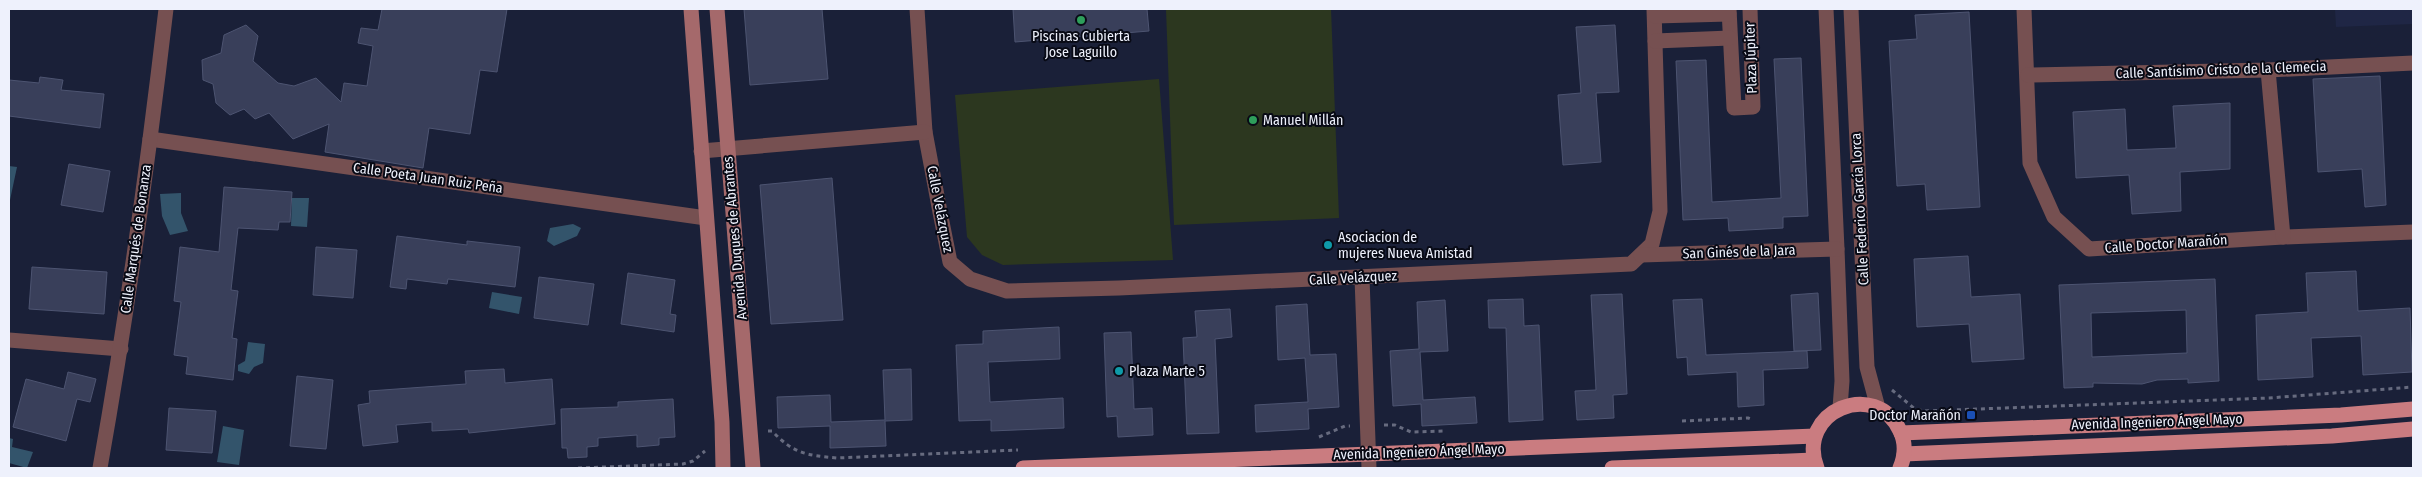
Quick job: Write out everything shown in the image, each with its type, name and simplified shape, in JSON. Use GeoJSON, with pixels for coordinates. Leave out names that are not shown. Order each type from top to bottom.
{"type":"FeatureCollection","features":[{"type":"Feature","properties":{"kind":"main road","name":"Avenida Duques de Abrantes"},"geometry":{"type":"LineString","coordinates":[[691,9],[723,468]]}},
{"type":"Feature","properties":{"kind":"main road","name":"Avenida Duques de Abrantes"},"geometry":{"type":"LineString","coordinates":[[717,9],[753,468]]}},
{"type":"Feature","properties":{"kind":"main road"},"geometry":{"type":"LineString","coordinates":[[1612,468],[1813,465],[1815,436],[1824,419],[1840,408],[1859,404],[1878,408]]}},
{"type":"Feature","properties":{"kind":"main road","name":"Avenida Ingeniero Ángel Mayo"},"geometry":{"type":"LineString","coordinates":[[1878,408],[1892,418],[1901,433],[1902,461],[2332,436],[2413,429]]}},
{"type":"Feature","properties":{"kind":"main road","name":"Avenida Ingeniero Ángel Mayo"},"geometry":{"type":"LineString","coordinates":[[1901,433],[2341,415],[2413,409]]}},
{"type":"Feature","properties":{"kind":"main road","name":"Avenida Ingeniero Ángel Mayo"},"geometry":{"type":"LineString","coordinates":[[1023,468],[1369,461],[1815,436]]}},
{"type":"Feature","properties":{"kind":"street","name":"Calle Marqués de Bonanza"},"geometry":{"type":"LineString","coordinates":[[100,468],[121,350],[166,9]]}},
{"type":"Feature","properties":{"kind":"street","name":"Calle Velázquez"},"geometry":{"type":"LineString","coordinates":[[917,9],[925,132],[950,262],[970,279],[1006,291],[1362,278],[1630,264],[1641,255]]}},
{"type":"Feature","properties":{"kind":"street","name":"Plaza Júpiter"},"geometry":{"type":"LineString","coordinates":[[1654,12],[1729,11],[1734,108],[1753,108],[1750,9]]}},
{"type":"Feature","properties":{"kind":"street","name":"Calle Federico García Lorca"},"geometry":{"type":"LineString","coordinates":[[1826,9],[1838,249],[1842,381],[1840,408]]}},
{"type":"Feature","properties":{"kind":"street","name":"Calle Federico García Lorca"},"geometry":{"type":"LineString","coordinates":[[1851,9],[1867,367],[1878,408]]}},
{"type":"Feature","properties":{"kind":"street","name":"Calle Doctor Marañón"},"geometry":{"type":"LineString","coordinates":[[2024,9],[2030,162],[2054,217],[2089,249],[2283,237],[2413,232]]}},
{"type":"Feature","properties":{"kind":"street"},"geometry":{"type":"LineString","coordinates":[[1641,255],[1652,244],[1660,211],[1654,12]]}},
{"type":"Feature","properties":{"kind":"street","name":"Plaza Júpiter"},"geometry":{"type":"LineString","coordinates":[[1655,40],[1730,38]]}},
{"type":"Feature","properties":{"kind":"street","name":"Calle Santísimo Cristo de la Clemecia"},"geometry":{"type":"LineString","coordinates":[[2028,75],[2268,70],[2413,63]]}},
{"type":"Feature","properties":{"kind":"street"},"geometry":{"type":"LineString","coordinates":[[2268,70],[2283,237]]}},
{"type":"Feature","properties":{"kind":"street"},"geometry":{"type":"LineString","coordinates":[[701,151],[925,132]]}},
{"type":"Feature","properties":{"kind":"street","name":"Calle Poeta Juan Ruiz Peña"},"geometry":{"type":"LineString","coordinates":[[150,139],[706,218]]}},
{"type":"Feature","properties":{"kind":"street","name":"San Ginés de la Jara"},"geometry":{"type":"LineString","coordinates":[[1641,255],[1838,249]]}},
{"type":"Feature","properties":{"kind":"street"},"geometry":{"type":"LineString","coordinates":[[1362,278],[1369,461]]}},
{"type":"Feature","properties":{"kind":"street"},"geometry":{"type":"LineString","coordinates":[[9,340],[121,350]]}},
{"type":"Feature","properties":{"kind":"path"},"geometry":{"type":"LineString","coordinates":[[1890,386],[1904,401],[1915,409],[1926,411],[2259,398],[2413,387]]}},
{"type":"Feature","properties":{"kind":"path"},"geometry":{"type":"LineString","coordinates":[[1681,421],[1748,418],[1759,423]]}},
{"type":"Feature","properties":{"kind":"path"},"geometry":{"type":"LineString","coordinates":[[1312,437],[1321,437],[1344,426],[1395,425],[1411,432],[1450,431]]}},
{"type":"Feature","properties":{"kind":"path"},"geometry":{"type":"LineString","coordinates":[[751,432],[772,431],[787,447],[810,456],[837,458],[1019,450]]}},
{"type":"Feature","properties":{"kind":"path"},"geometry":{"type":"LineString","coordinates":[[578,468],[683,464],[693,461],[707,450],[714,436],[722,435]]}},
{"type":"Feature","properties":{"kind":"shaded area"},"geometry":{"type":"Polygon","coordinates":[[[2335,9],[2413,9],[2413,24],[2336,27],[2335,9]]]}},
{"type":"Feature","properties":{"kind":"shaded area"},"geometry":{"type":"Polygon","coordinates":[[[9,166],[17,167],[10,200],[9,200],[9,166]]]}},
{"type":"Feature","properties":{"kind":"shaded area"},"geometry":{"type":"Polygon","coordinates":[[[181,193],[181,213],[188,231],[170,235],[162,216],[160,194],[181,193]]]}},
{"type":"Feature","properties":{"kind":"shaded area"},"geometry":{"type":"Polygon","coordinates":[[[292,198],[309,198],[307,227],[291,226],[292,198]]]}},
{"type":"Feature","properties":{"kind":"shaded area"},"geometry":{"type":"Polygon","coordinates":[[[573,224],[581,228],[577,236],[554,246],[547,241],[550,228],[573,224]]]}},
{"type":"Feature","properties":{"kind":"shaded area"},"geometry":{"type":"Polygon","coordinates":[[[492,292],[522,297],[519,314],[489,308],[492,292]]]}},
{"type":"Feature","properties":{"kind":"shaded area"},"geometry":{"type":"Polygon","coordinates":[[[248,342],[265,344],[263,363],[254,367],[249,374],[238,371],[238,365],[245,361],[248,342]]]}},
{"type":"Feature","properties":{"kind":"shaded area"},"geometry":{"type":"Polygon","coordinates":[[[223,426],[244,430],[239,465],[217,462],[223,426]]]}},
{"type":"Feature","properties":{"kind":"shaded area"},"geometry":{"type":"Polygon","coordinates":[[[9,438],[13,439],[12,447],[33,452],[27,468],[9,463],[9,438]]]}},
{"type":"Feature","properties":{"kind":"green space","name":"Manuel Millán"},"geometry":{"type":"Polygon","coordinates":[[[1166,9],[1331,9],[1339,218],[1174,225],[1166,9]]]}},
{"type":"Feature","properties":{"kind":"green space"},"geometry":{"type":"Polygon","coordinates":[[[1159,79],[1173,260],[1003,265],[982,255],[967,237],[955,95],[1159,79]]]}},
{"type":"Feature","properties":{"kind":"building"},"geometry":{"type":"Polygon","coordinates":[[[382,9],[507,9],[497,72],[480,70],[470,134],[429,128],[423,168],[325,152],[329,124],[293,139],[269,113],[255,119],[244,109],[230,115],[216,103],[213,84],[203,80],[202,60],[221,53],[224,35],[246,25],[258,36],[253,61],[278,83],[294,86],[316,78],[341,102],[344,83],[367,86],[373,46],[358,43],[361,28],[378,30],[382,9]]]}},
{"type":"Feature","properties":{"kind":"building"},"geometry":{"type":"Polygon","coordinates":[[[744,9],[822,9],[828,79],[750,85],[744,9]]]}},
{"type":"Feature","properties":{"kind":"building","name":"Piscinas Cubierta Jose Laguillo"},"geometry":{"type":"Polygon","coordinates":[[[1013,9],[1147,9],[1149,31],[1015,42],[1013,9]]]}},
{"type":"Feature","properties":{"kind":"building"},"geometry":{"type":"Polygon","coordinates":[[[1969,12],[1980,207],[1927,210],[1925,184],[1897,186],[1889,41],[1917,39],[1915,15],[1969,12]]]}},
{"type":"Feature","properties":{"kind":"building"},"geometry":{"type":"Polygon","coordinates":[[[1615,25],[1619,92],[1596,93],[1601,162],[1563,165],[1558,95],[1581,93],[1576,27],[1615,25]]]}},
{"type":"Feature","properties":{"kind":"building"},"geometry":{"type":"Polygon","coordinates":[[[1801,58],[1808,216],[1783,217],[1783,228],[1729,231],[1728,218],[1683,220],[1676,61],[1706,60],[1712,202],[1781,198],[1774,59],[1801,58]]]}},
{"type":"Feature","properties":{"kind":"building"},"geometry":{"type":"Polygon","coordinates":[[[2380,76],[2386,205],[2365,207],[2362,169],[2318,172],[2313,79],[2380,76]]]}},
{"type":"Feature","properties":{"kind":"building"},"geometry":{"type":"Polygon","coordinates":[[[40,77],[63,80],[61,90],[104,94],[100,128],[9,116],[9,80],[39,83],[40,77]]]}},
{"type":"Feature","properties":{"kind":"building"},"geometry":{"type":"Polygon","coordinates":[[[2230,103],[2230,169],[2180,172],[2181,211],[2132,214],[2129,175],[2076,178],[2073,112],[2125,109],[2127,150],[2176,148],[2173,106],[2230,103]]]}},
{"type":"Feature","properties":{"kind":"building"},"geometry":{"type":"Polygon","coordinates":[[[69,164],[110,171],[103,212],[61,205],[69,164]]]}},
{"type":"Feature","properties":{"kind":"building"},"geometry":{"type":"Polygon","coordinates":[[[832,178],[843,320],[771,324],[760,185],[832,178]]]}},
{"type":"Feature","properties":{"kind":"building"},"geometry":{"type":"Polygon","coordinates":[[[224,187],[292,192],[290,222],[279,222],[278,230],[238,228],[231,290],[238,291],[232,338],[237,339],[233,380],[186,374],[188,357],[174,355],[181,302],[174,301],[180,247],[219,252],[224,187]]]}},
{"type":"Feature","properties":{"kind":"building"},"geometry":{"type":"Polygon","coordinates":[[[397,236],[467,245],[467,241],[520,247],[515,287],[448,279],[447,284],[407,279],[406,289],[390,287],[397,236]]]}},
{"type":"Feature","properties":{"kind":"building"},"geometry":{"type":"Polygon","coordinates":[[[316,247],[357,250],[353,298],[313,295],[316,247]]]}},
{"type":"Feature","properties":{"kind":"building"},"geometry":{"type":"Polygon","coordinates":[[[1968,256],[1971,297],[2020,294],[2024,359],[1972,362],[1969,324],[1917,327],[1914,259],[1968,256]]]}},
{"type":"Feature","properties":{"kind":"building"},"geometry":{"type":"Polygon","coordinates":[[[32,267],[107,272],[104,314],[29,309],[32,267]]]}},
{"type":"Feature","properties":{"kind":"building"},"geometry":{"type":"Polygon","coordinates":[[[2356,271],[2358,311],[2410,308],[2412,372],[2363,375],[2361,336],[2311,338],[2313,377],[2258,380],[2256,315],[2308,312],[2306,273],[2356,271]]]}},
{"type":"Feature","properties":{"kind":"building"},"geometry":{"type":"Polygon","coordinates":[[[628,273],[675,280],[670,314],[676,315],[674,332],[621,324],[628,273]]]}},
{"type":"Feature","properties":{"kind":"building"},"geometry":{"type":"Polygon","coordinates":[[[539,277],[594,284],[588,325],[534,318],[539,277]]]}},
{"type":"Feature","properties":{"kind":"building"},"geometry":{"type":"Polygon","coordinates":[[[2215,279],[2219,381],[2188,383],[2188,379],[2157,380],[2142,384],[2093,383],[2093,387],[2064,388],[2059,285],[2215,279]],[[2186,310],[2091,313],[2092,357],[2187,353],[2186,310]]]}},
{"type":"Feature","properties":{"kind":"building"},"geometry":{"type":"Polygon","coordinates":[[[1818,293],[1821,350],[1794,351],[1791,295],[1818,293]]]}},
{"type":"Feature","properties":{"kind":"building"},"geometry":{"type":"Polygon","coordinates":[[[1622,294],[1627,394],[1613,395],[1614,418],[1577,420],[1575,391],[1596,390],[1591,295],[1622,294]]]}},
{"type":"Feature","properties":{"kind":"building"},"geometry":{"type":"Polygon","coordinates":[[[1523,299],[1524,326],[1539,325],[1543,420],[1509,422],[1506,328],[1489,328],[1488,300],[1523,299]]]}},
{"type":"Feature","properties":{"kind":"building"},"geometry":{"type":"Polygon","coordinates":[[[1702,299],[1706,355],[1807,351],[1808,368],[1763,370],[1764,405],[1738,407],[1737,372],[1688,375],[1687,357],[1677,358],[1673,300],[1702,299]]]}},
{"type":"Feature","properties":{"kind":"building"},"geometry":{"type":"Polygon","coordinates":[[[1445,300],[1448,351],[1420,352],[1423,400],[1475,397],[1477,423],[1422,426],[1421,404],[1393,406],[1390,351],[1419,349],[1417,302],[1445,300]]]}},
{"type":"Feature","properties":{"kind":"building"},"geometry":{"type":"Polygon","coordinates":[[[1307,304],[1310,355],[1336,354],[1339,407],[1308,409],[1309,429],[1256,432],[1255,405],[1308,402],[1305,358],[1278,360],[1276,306],[1307,304]]]}},
{"type":"Feature","properties":{"kind":"building"},"geometry":{"type":"Polygon","coordinates":[[[1230,309],[1232,337],[1215,339],[1219,433],[1187,434],[1183,338],[1197,337],[1195,311],[1230,309]]]}},
{"type":"Feature","properties":{"kind":"building"},"geometry":{"type":"Polygon","coordinates":[[[1059,327],[1060,359],[988,362],[990,402],[1063,398],[1064,428],[991,431],[991,420],[959,421],[956,345],[983,344],[983,331],[1059,327]]]}},
{"type":"Feature","properties":{"kind":"building","name":"Plaza Marte 5"},"geometry":{"type":"Polygon","coordinates":[[[1131,332],[1134,409],[1152,408],[1153,435],[1118,437],[1117,416],[1107,417],[1104,333],[1131,332]]]}},
{"type":"Feature","properties":{"kind":"building"},"geometry":{"type":"Polygon","coordinates":[[[504,369],[505,383],[552,379],[555,424],[469,433],[468,429],[432,431],[432,422],[396,425],[398,442],[363,446],[358,405],[370,403],[369,391],[466,384],[465,371],[504,369]]]}},
{"type":"Feature","properties":{"kind":"building"},"geometry":{"type":"Polygon","coordinates":[[[911,369],[912,420],[885,421],[886,446],[830,448],[830,426],[778,428],[777,397],[830,395],[831,422],[885,420],[883,370],[911,369]]]}},
{"type":"Feature","properties":{"kind":"building"},"geometry":{"type":"Polygon","coordinates":[[[68,372],[96,379],[90,402],[77,399],[66,441],[13,427],[26,379],[64,389],[68,372]]]}},
{"type":"Feature","properties":{"kind":"building"},"geometry":{"type":"Polygon","coordinates":[[[297,376],[333,380],[326,449],[290,446],[297,376]]]}},
{"type":"Feature","properties":{"kind":"building"},"geometry":{"type":"Polygon","coordinates":[[[673,399],[675,437],[659,438],[659,445],[637,447],[637,435],[598,438],[598,446],[587,447],[587,457],[568,458],[567,448],[562,448],[561,409],[618,407],[618,402],[673,399]]]}},
{"type":"Feature","properties":{"kind":"building"},"geometry":{"type":"Polygon","coordinates":[[[169,408],[216,411],[212,453],[166,450],[169,408]]]}},
{"type":"Feature","properties":{"kind":"place","name":"Piscinas Cubierta Jose Laguillo"},"geometry":{"type":"Point","coordinates":[1081,20]}},
{"type":"Feature","properties":{"kind":"place","name":"Manuel Millán"},"geometry":{"type":"Point","coordinates":[1253,120]}},
{"type":"Feature","properties":{"kind":"place","name":"Asociacion de mujeres Nueva Amistad"},"geometry":{"type":"Point","coordinates":[1328,245]}},
{"type":"Feature","properties":{"kind":"place","name":"Plaza Marte 5"},"geometry":{"type":"Point","coordinates":[1119,371]}},
{"type":"Feature","properties":{"kind":"place","name":"Doctor Marañón"},"geometry":{"type":"Point","coordinates":[1971,415]}}]}
